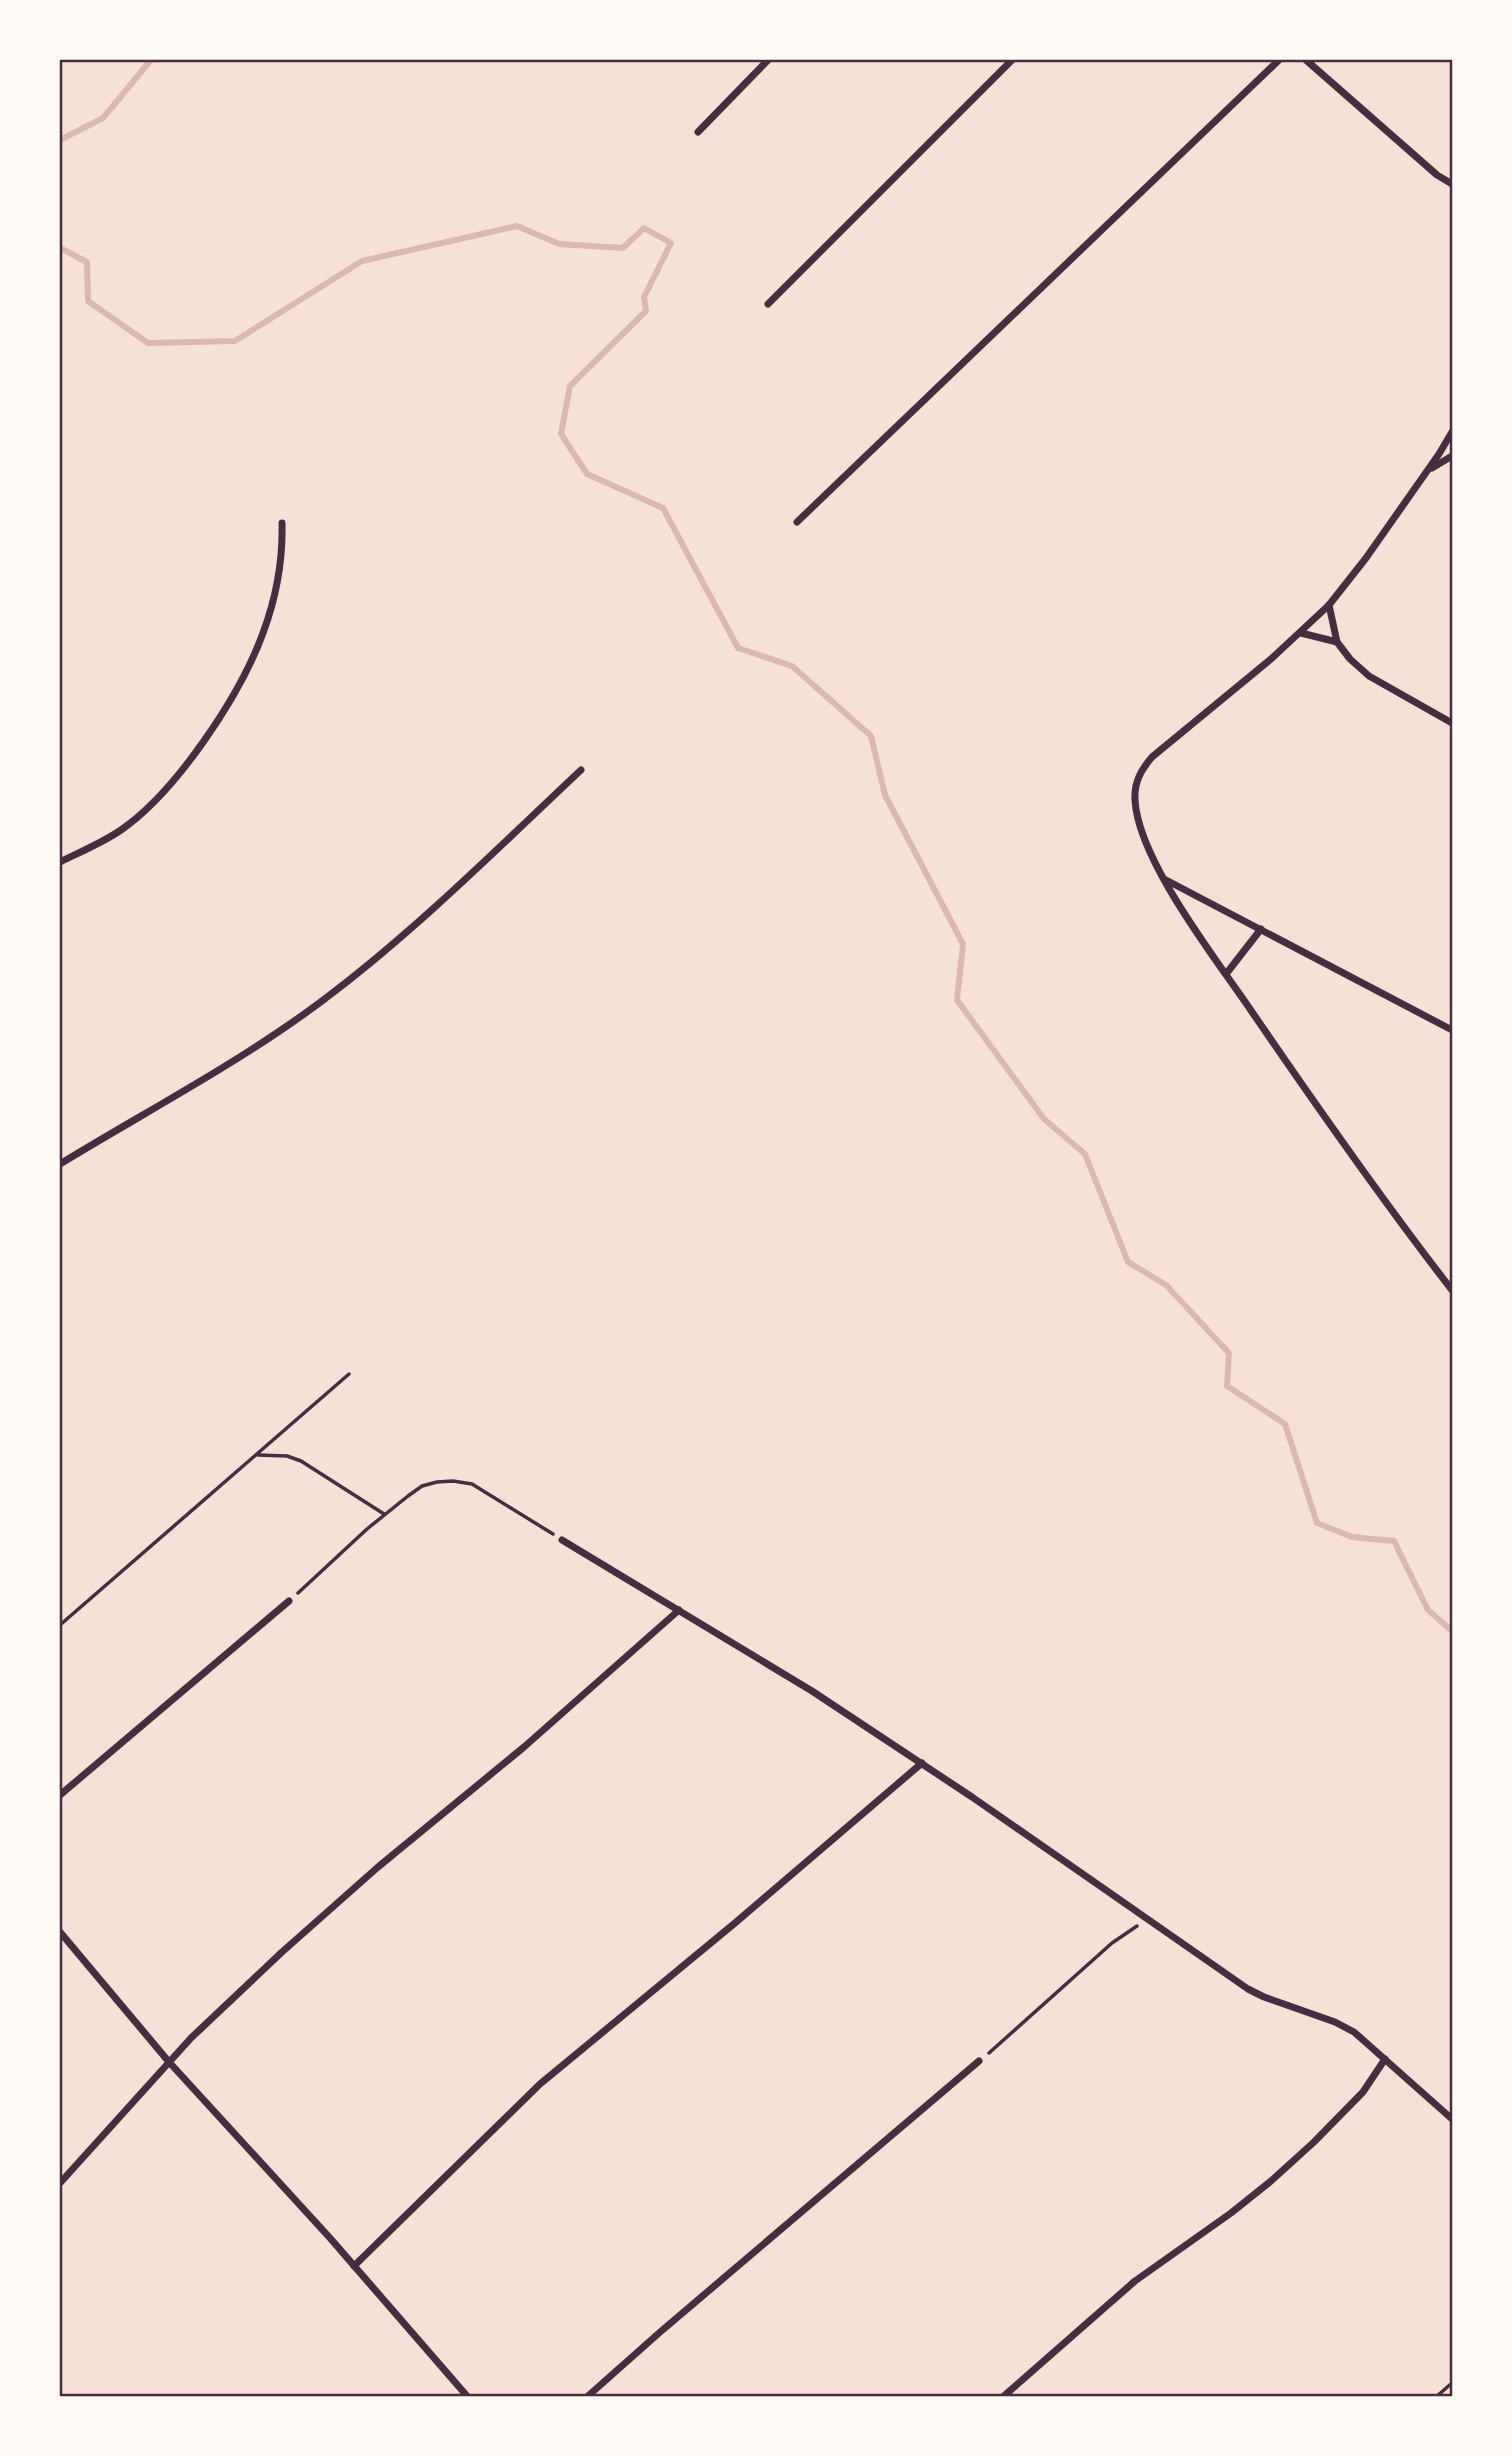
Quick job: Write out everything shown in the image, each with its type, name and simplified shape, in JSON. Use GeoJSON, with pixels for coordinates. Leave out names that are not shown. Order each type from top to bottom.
{"type":"FeatureCollection","features":[{"type":"Feature","properties":{"kind":"street"},"geometry":{"type":"LineString","coordinates":[[698,132],[768,60]]}},
{"type":"Feature","properties":{"kind":"street"},"geometry":{"type":"LineString","coordinates":[[768,304],[1012,60]]}},
{"type":"Feature","properties":{"kind":"street"},"geometry":{"type":"LineString","coordinates":[[797,522],[1279,60]]}},
{"type":"Feature","properties":{"kind":"street"},"geometry":{"type":"LineString","coordinates":[[1306,60],[1437,175],[1452,184]]}},
{"type":"Feature","properties":{"kind":"street"},"geometry":{"type":"LineString","coordinates":[[1452,432],[1366,558],[1329,605],[1301,633],[1152,757],[1140,771],[1135,802],[1151,854],[1198,935],[1356,1164],[1452,1290]]}},
{"type":"Feature","properties":{"kind":"street"},"geometry":{"type":"LineString","coordinates":[[1428,470],[1452,456]]}},
{"type":"Feature","properties":{"kind":"street"},"geometry":{"type":"LineString","coordinates":[[60,862],[122,829],[192,758],[248,667],[263,633],[280,571],[282,523]]}},
{"type":"Feature","properties":{"kind":"street"},"geometry":{"type":"LineString","coordinates":[[1329,605],[1337,642],[1350,659],[1369,676],[1452,723]]}},
{"type":"Feature","properties":{"kind":"street"},"geometry":{"type":"LineString","coordinates":[[1301,633],[1337,642]]}},
{"type":"Feature","properties":{"kind":"street"},"geometry":{"type":"LineString","coordinates":[[60,1164],[254,1047],[335,991],[408,930],[581,770]]}},
{"type":"Feature","properties":{"kind":"street"},"geometry":{"type":"LineString","coordinates":[[1166,879],[1452,1030]]}},
{"type":"Feature","properties":{"kind":"street"},"geometry":{"type":"LineString","coordinates":[[1226,974],[1261,929]]}},
{"type":"Feature","properties":{"kind":"street"},"geometry":{"type":"LineString","coordinates":[[562,1540],[812,1690],[1248,1989],[1335,2022],[1354,2032],[1452,2119]]}},
{"type":"Feature","properties":{"kind":"street"},"geometry":{"type":"LineString","coordinates":[[60,1795],[289,1601]]}},
{"type":"Feature","properties":{"kind":"street"},"geometry":{"type":"LineString","coordinates":[[60,2183],[191,2038],[282,1952],[378,1867],[524,1748],[679,1611]]}},
{"type":"Feature","properties":{"kind":"street"},"geometry":{"type":"LineString","coordinates":[[354,2266],[540,2084],[735,1923],[922,1763]]}},
{"type":"Feature","properties":{"kind":"street"},"geometry":{"type":"LineString","coordinates":[[60,1932],[169,2062],[354,2266],[467,2396]]}},
{"type":"Feature","properties":{"kind":"street"},"geometry":{"type":"LineString","coordinates":[[1004,2396],[1135,2281],[1271,2181],[1363,2092],[1385,2059]]}},
{"type":"Feature","properties":{"kind":"street"},"geometry":{"type":"LineString","coordinates":[[588,2396],[979,2061]]}},
{"type":"Feature","properties":{"kind":"path"},"geometry":{"type":"LineString","coordinates":[[60,1625],[349,1374]]}},
{"type":"Feature","properties":{"kind":"path"},"geometry":{"type":"LineString","coordinates":[[256,1455],[287,1457],[301,1461],[385,1514]]}},
{"type":"Feature","properties":{"kind":"path"},"geometry":{"type":"LineString","coordinates":[[289,1601],[385,1514],[422,1486],[453,1480],[472,1483],[562,1540]]}},
{"type":"Feature","properties":{"kind":"path"},"geometry":{"type":"LineString","coordinates":[[979,2061],[1112,1943],[1149,1920]]}},
{"type":"Feature","properties":{"kind":"path"},"geometry":{"type":"LineString","coordinates":[[1437,2396],[1452,2384]]}},
{"type":"Feature","properties":{"kind":"waterway"},"geometry":{"type":"LineString","coordinates":[[60,140],[103,118],[151,60]]}},
{"type":"Feature","properties":{"kind":"waterway"},"geometry":{"type":"LineString","coordinates":[[60,250],[87,262],[88,301],[148,343],[235,341],[362,261],[517,226],[559,244],[623,248],[644,228],[671,243],[644,297],[646,311],[570,386],[561,434],[587,474],[663,508],[738,648],[792,666],[871,736],[885,795],[963,944],[957,1000],[1044,1119],[1085,1154],[1128,1262],[1166,1285],[1229,1353],[1227,1386],[1285,1424],[1317,1523],[1352,1537],[1394,1541],[1428,1610],[1452,1631]]}}]}
